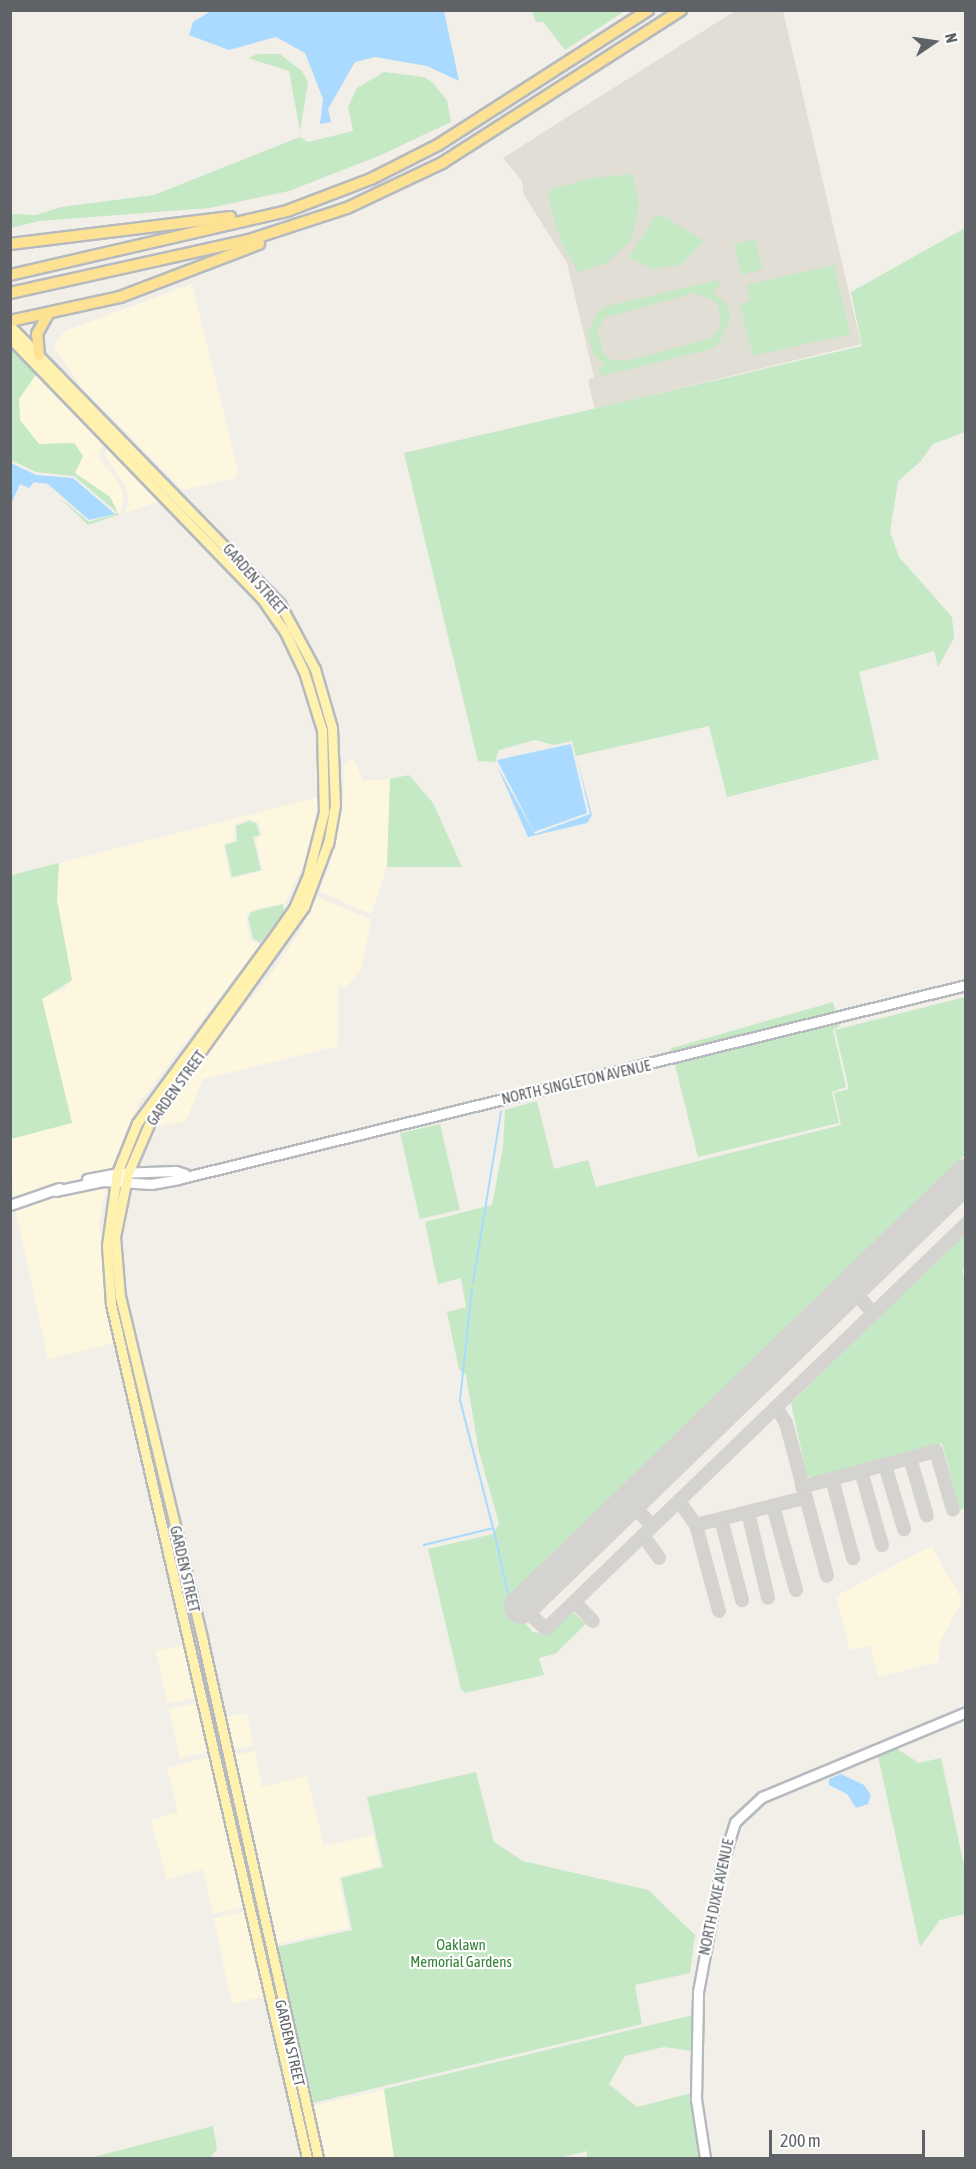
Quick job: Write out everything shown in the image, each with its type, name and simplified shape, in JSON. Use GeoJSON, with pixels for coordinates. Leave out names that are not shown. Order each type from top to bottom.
{"type":"FeatureCollection","features":[{"type":"Feature","properties":{"kind":"highway"},"geometry":{"type":"LineString","coordinates":[[10,274],[287,211],[411,160],[648,10]]}},
{"type":"Feature","properties":{"kind":"highway"},"geometry":{"type":"LineString","coordinates":[[10,293],[298,226],[347,208],[442,163],[681,10]]}},
{"type":"Feature","properties":{"kind":"highway"},"geometry":{"type":"LineString","coordinates":[[10,244],[287,211]]}},
{"type":"Feature","properties":{"kind":"highway"},"geometry":{"type":"LineString","coordinates":[[10,321],[48,314],[130,293],[279,237],[298,226]]}},
{"type":"Feature","properties":{"kind":"highway"},"geometry":{"type":"LineString","coordinates":[[39,355],[37,334],[48,314]]}},
{"type":"Feature","properties":{"kind":"main road","name":"GARDEN STREET"},"geometry":{"type":"LineString","coordinates":[[10,326],[280,604],[315,669],[330,716],[335,752],[335,805],[316,878],[286,937],[150,1122],[128,1173],[119,1179]]}},
{"type":"Feature","properties":{"kind":"main road","name":"GARDEN STREET"},"geometry":{"type":"LineString","coordinates":[[10,338],[262,599],[293,647],[314,698],[322,730],[326,777],[318,843],[294,908],[137,1123],[119,1179],[107,1245],[111,1304],[307,2158]]}},
{"type":"Feature","properties":{"kind":"main road"},"geometry":{"type":"LineString","coordinates":[[220,1028],[218,1017],[227,1000]]}},
{"type":"Feature","properties":{"kind":"main road"},"geometry":{"type":"LineString","coordinates":[[204,1049],[211,1021]]}},
{"type":"Feature","properties":{"kind":"main road","name":"GARDEN STREET"},"geometry":{"type":"LineString","coordinates":[[119,1179],[115,1237],[120,1296],[239,1801],[318,2158]]}},
{"type":"Feature","properties":{"kind":"main road"},"geometry":{"type":"LineString","coordinates":[[228,1808],[239,1801]]}},
{"type":"Feature","properties":{"kind":"street","name":"NORTH SINGLETON AVENUE"},"geometry":{"type":"LineString","coordinates":[[10,1205],[56,1191],[90,1177],[151,1184],[824,1022],[966,985]]}},
{"type":"Feature","properties":{"kind":"street","name":"NORTH SINGLETON AVENUE"},"geometry":{"type":"LineString","coordinates":[[128,1173],[176,1171],[185,1174]]}},
{"type":"Feature","properties":{"kind":"street","name":"NORTH DIXIE AVENUE"},"geometry":{"type":"LineString","coordinates":[[705,2158],[696,2099],[698,1992],[721,1867],[735,1822],[762,1797],[966,1712]]}},
{"type":"Feature","properties":{"kind":"shaded area"},"geometry":{"type":"Polygon","coordinates":[[[735,11],[783,11],[861,344],[595,409],[589,386],[589,379],[594,377],[567,263],[524,195],[522,181],[503,158],[735,11]]]}},
{"type":"Feature","properties":{"kind":"shaded area"},"geometry":{"type":"Polygon","coordinates":[[[192,284],[238,471],[236,478],[183,490],[81,387],[54,346],[65,331],[192,284]]]}},
{"type":"Feature","properties":{"kind":"shaded area"},"geometry":{"type":"Polygon","coordinates":[[[37,373],[103,439],[99,458],[121,487],[123,502],[119,515],[110,497],[75,473],[74,443],[39,444],[19,420],[19,399],[37,373]]]}},
{"type":"Feature","properties":{"kind":"shaded area"},"geometry":{"type":"Polygon","coordinates":[[[108,444],[161,501],[125,513],[129,502],[126,486],[105,456],[108,444]]]}},
{"type":"Feature","properties":{"kind":"shaded area"},"geometry":{"type":"Polygon","coordinates":[[[354,758],[363,781],[390,779],[387,867],[371,914],[319,891],[329,867],[343,808],[344,765],[354,758]]]}},
{"type":"Feature","properties":{"kind":"shaded area"},"geometry":{"type":"Polygon","coordinates":[[[319,797],[308,855],[285,903],[251,910],[246,916],[250,940],[260,945],[138,1104],[110,1173],[89,1175],[14,1202],[10,1139],[72,1122],[42,999],[66,988],[72,980],[57,900],[59,863],[319,797]],[[249,819],[235,824],[234,840],[223,844],[230,879],[263,871],[256,839],[262,835],[259,823],[249,819]]]}},
{"type":"Feature","properties":{"kind":"shaded area"},"geometry":{"type":"Polygon","coordinates":[[[316,896],[371,920],[361,970],[348,985],[338,988],[338,1046],[203,1079],[186,1121],[154,1127],[179,1086],[272,973],[302,928],[316,896]]]}},
{"type":"Feature","properties":{"kind":"shaded area"},"geometry":{"type":"Polygon","coordinates":[[[107,1183],[99,1223],[114,1343],[48,1359],[15,1207],[107,1183]]]}},
{"type":"Feature","properties":{"kind":"shaded area"},"geometry":{"type":"Polygon","coordinates":[[[931,1546],[962,1600],[939,1644],[939,1662],[878,1677],[870,1645],[850,1650],[836,1596],[931,1546]]]}},
{"type":"Feature","properties":{"kind":"shaded area"},"geometry":{"type":"Polygon","coordinates":[[[187,1644],[199,1697],[168,1704],[156,1651],[187,1644]]]}},
{"type":"Feature","properties":{"kind":"shaded area"},"geometry":{"type":"Polygon","coordinates":[[[201,1702],[212,1751],[180,1758],[169,1709],[201,1702]]]}},
{"type":"Feature","properties":{"kind":"shaded area"},"geometry":{"type":"Polygon","coordinates":[[[247,1713],[253,1745],[232,1750],[225,1717],[247,1713]]]}},
{"type":"Feature","properties":{"kind":"shaded area"},"geometry":{"type":"Polygon","coordinates":[[[255,1751],[262,1787],[307,1776],[324,1846],[373,1835],[380,1866],[338,1877],[349,1928],[276,1944],[235,1755],[255,1751]]]}},
{"type":"Feature","properties":{"kind":"shaded area"},"geometry":{"type":"Polygon","coordinates":[[[213,1756],[247,1906],[213,1914],[203,1869],[167,1880],[151,1820],[178,1812],[167,1768],[213,1756]]]}},
{"type":"Feature","properties":{"kind":"shaded area"},"geometry":{"type":"Polygon","coordinates":[[[248,1911],[266,1996],[232,2003],[214,1918],[248,1911]]]}},
{"type":"Feature","properties":{"kind":"shaded area"},"geometry":{"type":"Polygon","coordinates":[[[384,2090],[394,2158],[324,2158],[312,2106],[384,2090]]]}},
{"type":"Feature","properties":{"kind":"green space"},"geometry":{"type":"Polygon","coordinates":[[[532,10],[625,11],[565,50],[543,22],[536,22],[532,10]]]}},
{"type":"Feature","properties":{"kind":"green space"},"geometry":{"type":"Polygon","coordinates":[[[257,54],[280,54],[302,71],[308,82],[300,131],[289,71],[248,58],[257,54]]]}},
{"type":"Feature","properties":{"kind":"green space"},"geometry":{"type":"Polygon","coordinates":[[[384,72],[424,77],[432,82],[447,100],[451,122],[381,155],[289,191],[210,208],[39,221],[11,228],[11,214],[36,215],[61,207],[154,195],[300,137],[308,142],[353,131],[348,107],[357,88],[384,72]]]}},
{"type":"Feature","properties":{"kind":"green space"},"geometry":{"type":"Polygon","coordinates":[[[632,174],[639,203],[632,240],[606,263],[578,272],[561,242],[548,195],[550,189],[593,178],[632,174]]]}},
{"type":"Feature","properties":{"kind":"green space"},"geometry":{"type":"Polygon","coordinates":[[[662,215],[704,241],[681,265],[652,269],[629,258],[655,216],[662,215]]]}},
{"type":"Feature","properties":{"kind":"green space"},"geometry":{"type":"Polygon","coordinates":[[[965,228],[965,432],[933,444],[920,462],[898,481],[890,532],[899,557],[952,617],[954,638],[938,667],[934,651],[859,672],[879,759],[727,797],[709,726],[576,756],[572,741],[554,745],[535,740],[499,750],[495,762],[478,761],[404,453],[862,346],[851,292],[965,228]]]}},
{"type":"Feature","properties":{"kind":"green space"},"geometry":{"type":"Polygon","coordinates":[[[755,239],[763,269],[742,275],[734,245],[755,239]]]}},
{"type":"Feature","properties":{"kind":"green space"},"geometry":{"type":"Polygon","coordinates":[[[834,265],[850,334],[753,356],[740,304],[750,301],[746,285],[834,265]]]}},
{"type":"Feature","properties":{"kind":"green space"},"geometry":{"type":"Polygon","coordinates":[[[718,280],[720,287],[712,290],[726,304],[730,318],[720,342],[711,349],[601,376],[599,368],[605,365],[593,354],[588,334],[597,313],[608,306],[718,280]],[[694,293],[604,318],[597,333],[603,353],[612,360],[626,361],[712,338],[720,328],[719,309],[714,300],[694,293]]]}},
{"type":"Feature","properties":{"kind":"green space"},"geometry":{"type":"Polygon","coordinates":[[[11,347],[37,373],[19,399],[20,420],[39,444],[74,443],[83,456],[75,473],[110,497],[118,513],[74,476],[36,472],[11,460],[11,347]]]}},
{"type":"Feature","properties":{"kind":"green space"},"geometry":{"type":"Polygon","coordinates":[[[59,497],[89,522],[118,513],[119,515],[88,525],[59,497]]]}},
{"type":"Feature","properties":{"kind":"green space"},"geometry":{"type":"Polygon","coordinates":[[[409,775],[433,803],[462,867],[387,867],[390,779],[409,775]]]}},
{"type":"Feature","properties":{"kind":"green space"},"geometry":{"type":"Polygon","coordinates":[[[249,821],[256,823],[260,835],[253,837],[261,870],[232,877],[225,845],[237,841],[236,826],[249,821]]]}},
{"type":"Feature","properties":{"kind":"green space"},"geometry":{"type":"Polygon","coordinates":[[[59,863],[57,900],[72,980],[42,999],[72,1123],[11,1139],[11,869],[12,875],[59,863]]]}},
{"type":"Feature","properties":{"kind":"green space"},"geometry":{"type":"Polygon","coordinates":[[[283,904],[284,912],[260,943],[253,938],[248,918],[251,912],[283,904]]]}},
{"type":"Feature","properties":{"kind":"green space"},"geometry":{"type":"Polygon","coordinates":[[[965,997],[965,1155],[507,1604],[533,1632],[547,1634],[573,1612],[586,1624],[555,1654],[539,1658],[544,1675],[465,1693],[461,1689],[428,1549],[493,1534],[499,1523],[479,1452],[466,1375],[459,1369],[447,1312],[466,1307],[461,1278],[438,1284],[425,1222],[492,1205],[503,1147],[505,1110],[537,1101],[554,1169],[588,1160],[596,1187],[841,1125],[834,1093],[849,1089],[835,1030],[965,997]]]}},
{"type":"Feature","properties":{"kind":"green space"},"geometry":{"type":"Polygon","coordinates":[[[833,1002],[837,1016],[675,1063],[671,1049],[833,1002]]]}},
{"type":"Feature","properties":{"kind":"green space"},"geometry":{"type":"Polygon","coordinates":[[[839,1021],[840,1026],[833,1030],[846,1087],[832,1092],[839,1123],[698,1157],[674,1061],[839,1021]]]}},
{"type":"Feature","properties":{"kind":"green space"},"geometry":{"type":"Polygon","coordinates":[[[440,1124],[460,1210],[420,1219],[400,1133],[440,1124]]]}},
{"type":"Feature","properties":{"kind":"green space"},"geometry":{"type":"Polygon","coordinates":[[[965,1233],[965,1269],[962,1270],[966,1281],[965,1507],[960,1510],[942,1443],[812,1479],[807,1476],[791,1403],[965,1233]]]}},
{"type":"Feature","properties":{"kind":"green space"},"geometry":{"type":"Polygon","coordinates":[[[894,1747],[919,1763],[941,1758],[965,1870],[965,1914],[940,1920],[920,1947],[878,1756],[894,1747]]]}},
{"type":"Feature","properties":{"kind":"green space","name":"Oaklawn Memorial Gardens"},"geometry":{"type":"Polygon","coordinates":[[[476,1772],[494,1842],[523,1861],[648,1890],[695,1935],[690,1973],[635,1985],[642,2024],[313,2103],[276,1947],[352,1930],[341,1878],[383,1867],[367,1797],[476,1772]]]}},
{"type":"Feature","properties":{"kind":"green space"},"geometry":{"type":"Polygon","coordinates":[[[693,2015],[692,2051],[664,2047],[625,2056],[609,2084],[637,2107],[692,2093],[701,2158],[587,2158],[587,2151],[559,2158],[394,2158],[384,2089],[693,2015]]]}},
{"type":"Feature","properties":{"kind":"green space"},"geometry":{"type":"Polygon","coordinates":[[[213,2126],[217,2149],[210,2158],[90,2158],[213,2126]]]}},
{"type":"Feature","properties":{"kind":"water"},"geometry":{"type":"Polygon","coordinates":[[[211,11],[444,11],[459,81],[427,66],[375,57],[355,62],[328,109],[331,122],[320,124],[323,99],[305,53],[276,37],[229,50],[189,35],[193,22],[211,11]]]}},
{"type":"Feature","properties":{"kind":"water"},"geometry":{"type":"Polygon","coordinates":[[[11,463],[36,475],[73,478],[115,514],[89,520],[48,484],[34,482],[29,488],[20,484],[11,504],[11,463]]]}},
{"type":"Feature","properties":{"kind":"water"},"geometry":{"type":"Polygon","coordinates":[[[571,744],[587,813],[534,832],[497,760],[571,744]]]}},
{"type":"Feature","properties":{"kind":"water"},"geometry":{"type":"Polygon","coordinates":[[[576,755],[592,815],[587,823],[528,837],[497,766],[535,834],[590,814],[576,755]]]}},
{"type":"Feature","properties":{"kind":"water"},"geometry":{"type":"Polygon","coordinates":[[[841,1774],[864,1785],[871,1795],[868,1804],[856,1808],[847,1794],[829,1785],[829,1779],[841,1774]]]}},
{"type":"Feature","properties":{"kind":"waterway"},"geometry":{"type":"LineString","coordinates":[[473,1283],[501,1112]]}},
{"type":"Feature","properties":{"kind":"waterway"},"geometry":{"type":"LineString","coordinates":[[424,1545],[493,1528],[460,1400],[472,1290]]}},
{"type":"Feature","properties":{"kind":"waterway"},"geometry":{"type":"LineString","coordinates":[[494,1529],[508,1592]]}},
{"type":"Feature","properties":{"kind":"taxiway"},"geometry":{"type":"LineString","coordinates":[[521,1607],[546,1629],[966,1224]]}},
{"type":"Feature","properties":{"kind":"taxiway"},"geometry":{"type":"LineString","coordinates":[[851,1287],[873,1313]]}},
{"type":"Feature","properties":{"kind":"taxiway"},"geometry":{"type":"LineString","coordinates":[[776,1407],[786,1423],[827,1576]]}},
{"type":"Feature","properties":{"kind":"taxiway"},"geometry":{"type":"LineString","coordinates":[[802,1487],[936,1451],[953,1510]]}},
{"type":"Feature","properties":{"kind":"taxiway"},"geometry":{"type":"LineString","coordinates":[[910,1458],[927,1516]]}},
{"type":"Feature","properties":{"kind":"taxiway"},"geometry":{"type":"LineString","coordinates":[[885,1465],[904,1529]]}},
{"type":"Feature","properties":{"kind":"taxiway"},"geometry":{"type":"LineString","coordinates":[[861,1471],[882,1545]]}},
{"type":"Feature","properties":{"kind":"taxiway"},"geometry":{"type":"LineString","coordinates":[[832,1479],[853,1558]]}},
{"type":"Feature","properties":{"kind":"taxiway"},"geometry":{"type":"LineString","coordinates":[[696,1525],[804,1498]]}},
{"type":"Feature","properties":{"kind":"taxiway"},"geometry":{"type":"LineString","coordinates":[[679,1501],[696,1525],[719,1611]]}},
{"type":"Feature","properties":{"kind":"taxiway"},"geometry":{"type":"LineString","coordinates":[[630,1502],[652,1526]]}},
{"type":"Feature","properties":{"kind":"taxiway"},"geometry":{"type":"LineString","coordinates":[[773,1506],[796,1590]]}},
{"type":"Feature","properties":{"kind":"taxiway"},"geometry":{"type":"LineString","coordinates":[[748,1512],[768,1598]]}},
{"type":"Feature","properties":{"kind":"taxiway"},"geometry":{"type":"LineString","coordinates":[[721,1519],[742,1600]]}},
{"type":"Feature","properties":{"kind":"taxiway"},"geometry":{"type":"LineString","coordinates":[[643,1535],[659,1558]]}},
{"type":"Feature","properties":{"kind":"taxiway"},"geometry":{"type":"LineString","coordinates":[[575,1602],[593,1621]]}},
{"type":"Feature","properties":{"kind":"runway"},"geometry":{"type":"LineString","coordinates":[[521,1607],[966,1176]]}}]}
